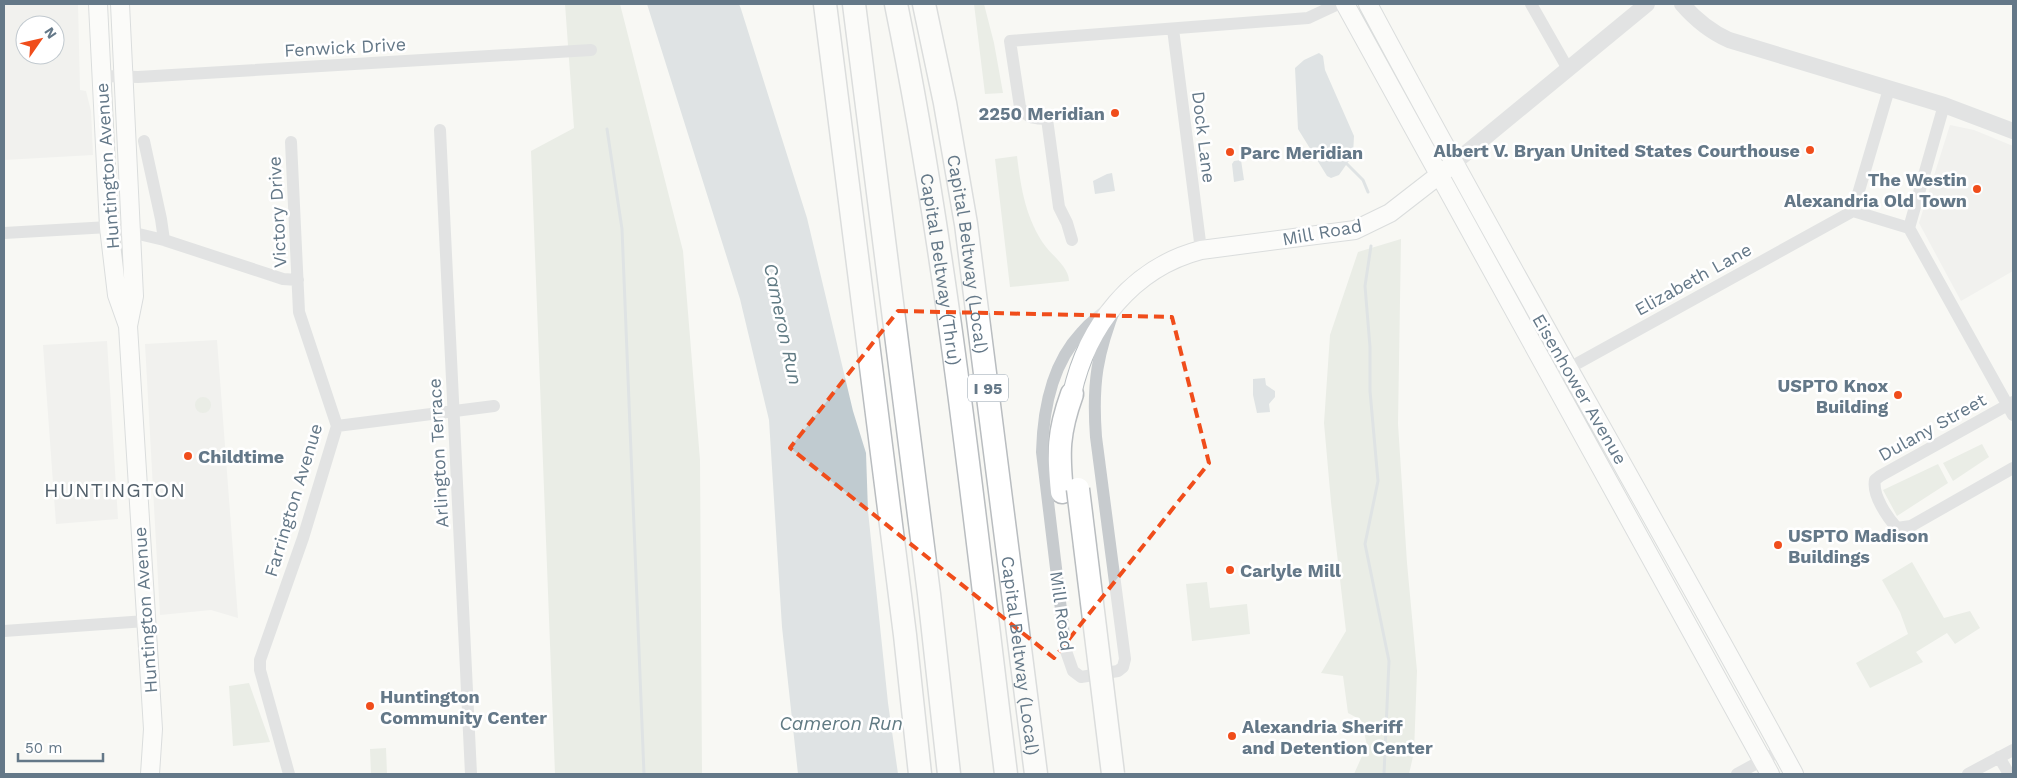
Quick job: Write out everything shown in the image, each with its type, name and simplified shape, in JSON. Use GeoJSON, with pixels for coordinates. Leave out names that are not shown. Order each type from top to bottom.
{"type":"FeatureCollection","features":[{"type":"Feature","properties":{"kind":"highway"},"geometry":{"type":"LineString","coordinates":[[811,4],[846,161]]}},
{"type":"Feature","properties":{"kind":"highway"},"geometry":{"type":"LineString","coordinates":[[825,4],[906,635],[920,774]]}},
{"type":"Feature","properties":{"kind":"highway"},"geometry":{"type":"LineString","coordinates":[[854,4],[929,594],[949,774]]}},
{"type":"Feature","properties":{"kind":"highway","name":"Capital Beltway (Thru)"},"geometry":{"type":"LineString","coordinates":[[896,4],[932,202],[954,354],[1006,774]]}},
{"type":"Feature","properties":{"kind":"highway","name":"Capital Beltway (Local)"},"geometry":{"type":"LineString","coordinates":[[924,4],[945,102],[966,224],[1036,774]]}},
{"type":"Feature","properties":{"kind":"highway"},"geometry":{"type":"LineString","coordinates":[[1072,394],[1062,420],[1059,439],[1070,491],[1113,774]]}},
{"type":"Feature","properties":{"kind":"highway"},"geometry":{"type":"LineString","coordinates":[[1070,491],[1098,774]]}},
{"type":"Feature","properties":{"kind":"main road","name":"Huntington Avenue"},"geometry":{"type":"LineString","coordinates":[[98,4],[109,227],[117,296],[128,326]]}},
{"type":"Feature","properties":{"kind":"main road","name":"Huntington Avenue"},"geometry":{"type":"LineString","coordinates":[[120,4],[134,296],[128,326],[152,729],[150,774]]}},
{"type":"Feature","properties":{"kind":"main road","name":"Eisenhower Avenue"},"geometry":{"type":"LineString","coordinates":[[1345,4],[1767,767]]}},
{"type":"Feature","properties":{"kind":"main road","name":"Eisenhower Avenue"},"geometry":{"type":"LineString","coordinates":[[1368,4],[1454,163],[1794,774]]}},
{"type":"Feature","properties":{"kind":"main road","name":"Mill Road"},"geometry":{"type":"LineString","coordinates":[[1072,394],[1080,364],[1099,327],[1130,288],[1157,267],[1174,258],[1201,250],[1355,230],[1390,213],[1454,163]]}},
{"type":"Feature","properties":{"kind":"street"},"geometry":{"type":"LineString","coordinates":[[1072,240],[1068,223],[1059,207],[1047,119],[1032,118],[1025,115],[1020,107],[1010,41],[1308,18],[1338,4]]}},
{"type":"Feature","properties":{"kind":"street"},"geometry":{"type":"LineString","coordinates":[[1531,4],[1568,69]]}},
{"type":"Feature","properties":{"kind":"street","name":"Mill Road"},"geometry":{"type":"LineString","coordinates":[[1454,163],[1647,4]]}},
{"type":"Feature","properties":{"kind":"street"},"geometry":{"type":"LineString","coordinates":[[1682,4],[1691,15],[1721,37],[1944,105],[2013,132]]}},
{"type":"Feature","properties":{"kind":"street","name":"Dock Lane"},"geometry":{"type":"LineString","coordinates":[[1173,29],[1201,250]]}},
{"type":"Feature","properties":{"kind":"street","name":"Fenwick Drive"},"geometry":{"type":"LineString","coordinates":[[101,76],[123,77],[591,50]]}},
{"type":"Feature","properties":{"kind":"street"},"geometry":{"type":"LineString","coordinates":[[1889,89],[1852,211],[1908,228],[2011,407]]}},
{"type":"Feature","properties":{"kind":"street"},"geometry":{"type":"LineString","coordinates":[[1908,228],[1944,105]]}},
{"type":"Feature","properties":{"kind":"street","name":"Arlington Terrace"},"geometry":{"type":"LineString","coordinates":[[440,130],[471,774]]}},
{"type":"Feature","properties":{"kind":"street"},"geometry":{"type":"LineString","coordinates":[[144,141],[164,240]]}},
{"type":"Feature","properties":{"kind":"street","name":"Victory Drive"},"geometry":{"type":"LineString","coordinates":[[291,142],[298,280]]}},
{"type":"Feature","properties":{"kind":"street","name":"Elizabeth Lane"},"geometry":{"type":"LineString","coordinates":[[1551,378],[1852,211]]}},
{"type":"Feature","properties":{"kind":"street"},"geometry":{"type":"LineString","coordinates":[[4,233],[109,227],[164,240],[283,279],[298,280]]}},
{"type":"Feature","properties":{"kind":"street","name":"Farrington Avenue"},"geometry":{"type":"LineString","coordinates":[[289,774],[260,670],[260,660],[303,538],[337,426],[299,312],[298,280]]}},
{"type":"Feature","properties":{"kind":"street","name":"Mill Road"},"geometry":{"type":"LineString","coordinates":[[1117,303],[1101,345],[1094,387],[1094,409],[1125,658],[1123,667],[1118,671],[1081,677],[1073,671],[1066,651],[1042,452],[1043,424],[1052,387],[1067,352],[1080,334],[1117,303]]}},
{"type":"Feature","properties":{"kind":"street"},"geometry":{"type":"LineString","coordinates":[[337,426],[494,406]]}},
{"type":"Feature","properties":{"kind":"street","name":"Dulany Street"},"geometry":{"type":"LineString","coordinates":[[2011,407],[1880,476],[1875,480],[1873,487],[1891,522],[1897,528],[1903,528],[1911,526],[2013,468]]}},
{"type":"Feature","properties":{"kind":"street"},"geometry":{"type":"LineString","coordinates":[[4,631],[146,621]]}},
{"type":"Feature","properties":{"kind":"street"},"geometry":{"type":"LineString","coordinates":[[1737,774],[1767,767],[1781,750]]}},
{"type":"Feature","properties":{"kind":"street"},"geometry":{"type":"LineString","coordinates":[[1968,774],[2013,750]]}},
{"type":"Feature","properties":{"kind":"street"},"geometry":{"type":"LineString","coordinates":[[2000,757],[2009,774]]}},
{"type":"Feature","properties":{"kind":"highlighted area"},"geometry":{"type":"Polygon","coordinates":[[[898,311],[1172,317],[1209,463],[1054,658],[790,448],[898,311]]]}},
{"type":"Feature","properties":{"kind":"shaded area"},"geometry":{"type":"Polygon","coordinates":[[[4,4],[78,4],[80,90],[86,91],[91,111],[93,155],[4,160],[4,4]]]}},
{"type":"Feature","properties":{"kind":"shaded area"},"geometry":{"type":"Polygon","coordinates":[[[565,4],[620,4],[683,251],[700,460],[702,774],[555,774],[531,151],[574,128],[565,4]]]}},
{"type":"Feature","properties":{"kind":"shaded area"},"geometry":{"type":"Polygon","coordinates":[[[974,4],[984,4],[994,43],[1003,93],[985,94],[974,4]]]}},
{"type":"Feature","properties":{"kind":"shaded area","name":"The Westin Alexandria Old Town"},"geometry":{"type":"Polygon","coordinates":[[[1950,125],[1974,130],[2013,146],[2013,271],[1961,301],[1919,223],[1950,125]]]}},
{"type":"Feature","properties":{"kind":"shaded area"},"geometry":{"type":"Polygon","coordinates":[[[1017,156],[1020,180],[1029,215],[1039,237],[1064,267],[1069,281],[1010,287],[995,159],[1017,156]]]}},
{"type":"Feature","properties":{"kind":"shaded area"},"geometry":{"type":"Polygon","coordinates":[[[1401,239],[1398,424],[1407,563],[1417,671],[1414,752],[1409,774],[1354,774],[1367,745],[1361,720],[1348,713],[1343,676],[1321,673],[1346,631],[1324,423],[1330,335],[1358,252],[1401,239]]]}},
{"type":"Feature","properties":{"kind":"shaded area"},"geometry":{"type":"Polygon","coordinates":[[[217,340],[238,618],[211,610],[160,615],[145,344],[217,340]]]}},
{"type":"Feature","properties":{"kind":"shaded area"},"geometry":{"type":"Polygon","coordinates":[[[107,341],[118,519],[56,524],[43,345],[107,341]]]}},
{"type":"Feature","properties":{"kind":"shaded area"},"geometry":{"type":"Polygon","coordinates":[[[203,397],[209,399],[211,405],[209,411],[203,413],[197,411],[195,405],[197,399],[203,397]]]}},
{"type":"Feature","properties":{"kind":"shaded area"},"geometry":{"type":"Polygon","coordinates":[[[1982,444],[1989,457],[1953,481],[1943,463],[1982,444]]]}},
{"type":"Feature","properties":{"kind":"shaded area"},"geometry":{"type":"Polygon","coordinates":[[[1938,464],[1948,483],[1897,516],[1883,490],[1938,464]]]}},
{"type":"Feature","properties":{"kind":"shaded area"},"geometry":{"type":"Polygon","coordinates":[[[1912,562],[1944,618],[1970,611],[1980,628],[1955,644],[1947,633],[1916,652],[1923,662],[1870,688],[1856,663],[1908,634],[1900,612],[1882,580],[1912,562]]]}},
{"type":"Feature","properties":{"kind":"shaded area"},"geometry":{"type":"Polygon","coordinates":[[[1207,582],[1210,608],[1247,604],[1250,634],[1192,641],[1186,584],[1207,582]]]}},
{"type":"Feature","properties":{"kind":"shaded area"},"geometry":{"type":"Polygon","coordinates":[[[249,683],[270,742],[233,746],[229,686],[249,683]]]}},
{"type":"Feature","properties":{"kind":"shaded area"},"geometry":{"type":"Polygon","coordinates":[[[386,748],[387,774],[371,774],[370,749],[386,748]]]}},
{"type":"Feature","properties":{"kind":"water","name":"Cameron Run"},"geometry":{"type":"Polygon","coordinates":[[[647,4],[739,4],[741,9],[807,218],[853,411],[866,453],[868,511],[888,703],[898,774],[798,774],[782,627],[769,420],[740,299],[647,4]]]}},
{"type":"Feature","properties":{"kind":"water"},"geometry":{"type":"Polygon","coordinates":[[[1319,53],[1323,56],[1325,70],[1354,136],[1353,155],[1339,175],[1331,178],[1327,176],[1298,129],[1295,68],[1304,60],[1319,53]]]}},
{"type":"Feature","properties":{"kind":"water"},"geometry":{"type":"Polygon","coordinates":[[[1241,160],[1244,180],[1234,182],[1232,164],[1234,161],[1241,160]]]}},
{"type":"Feature","properties":{"kind":"water"},"geometry":{"type":"Polygon","coordinates":[[[1112,173],[1115,191],[1095,194],[1093,181],[1112,173]]]}},
{"type":"Feature","properties":{"kind":"water"},"geometry":{"type":"Polygon","coordinates":[[[1265,378],[1266,385],[1275,391],[1275,397],[1269,404],[1270,412],[1257,413],[1253,395],[1253,379],[1265,378]]]}},
{"type":"Feature","properties":{"kind":"waterway"},"geometry":{"type":"LineString","coordinates":[[607,129],[622,229],[644,774]]}},
{"type":"Feature","properties":{"kind":"waterway"},"geometry":{"type":"LineString","coordinates":[[1347,164],[1363,180],[1368,192]]}},
{"type":"Feature","properties":{"kind":"waterway"},"geometry":{"type":"LineString","coordinates":[[1371,246],[1365,286],[1370,347],[1370,391],[1378,481],[1365,544],[1389,661],[1384,774]]}},
{"type":"Feature","properties":{"kind":"place","name":"2250 Meridian"},"geometry":{"type":"Point","coordinates":[1115,113]}},
{"type":"Feature","properties":{"kind":"place","name":"Albert V. Bryan United States Courthouse"},"geometry":{"type":"Point","coordinates":[1810,150]}},
{"type":"Feature","properties":{"kind":"place","name":"Parc Meridian"},"geometry":{"type":"Point","coordinates":[1230,152]}},
{"type":"Feature","properties":{"kind":"place","name":"The Westin Alexandria Old Town"},"geometry":{"type":"Point","coordinates":[1977,189]}},
{"type":"Feature","properties":{"kind":"place","name":"USPTO Knox Building"},"geometry":{"type":"Point","coordinates":[1898,395]}},
{"type":"Feature","properties":{"kind":"place","name":"Childtime"},"geometry":{"type":"Point","coordinates":[188,456]}},
{"type":"Feature","properties":{"kind":"place","name":"USPTO Madison Buildings"},"geometry":{"type":"Point","coordinates":[1778,545]}},
{"type":"Feature","properties":{"kind":"place","name":"Carlyle Mill"},"geometry":{"type":"Point","coordinates":[1230,570]}},
{"type":"Feature","properties":{"kind":"place","name":"Huntington Community Center"},"geometry":{"type":"Point","coordinates":[370,706]}},
{"type":"Feature","properties":{"kind":"place","name":"Alexandria Sheriff and Detention Center"},"geometry":{"type":"Point","coordinates":[1232,736]}},
{"type":"Feature","properties":{"kind":"district","name":"HUNTINGTON"},"geometry":{"type":"Point","coordinates":[115,490]}}]}
